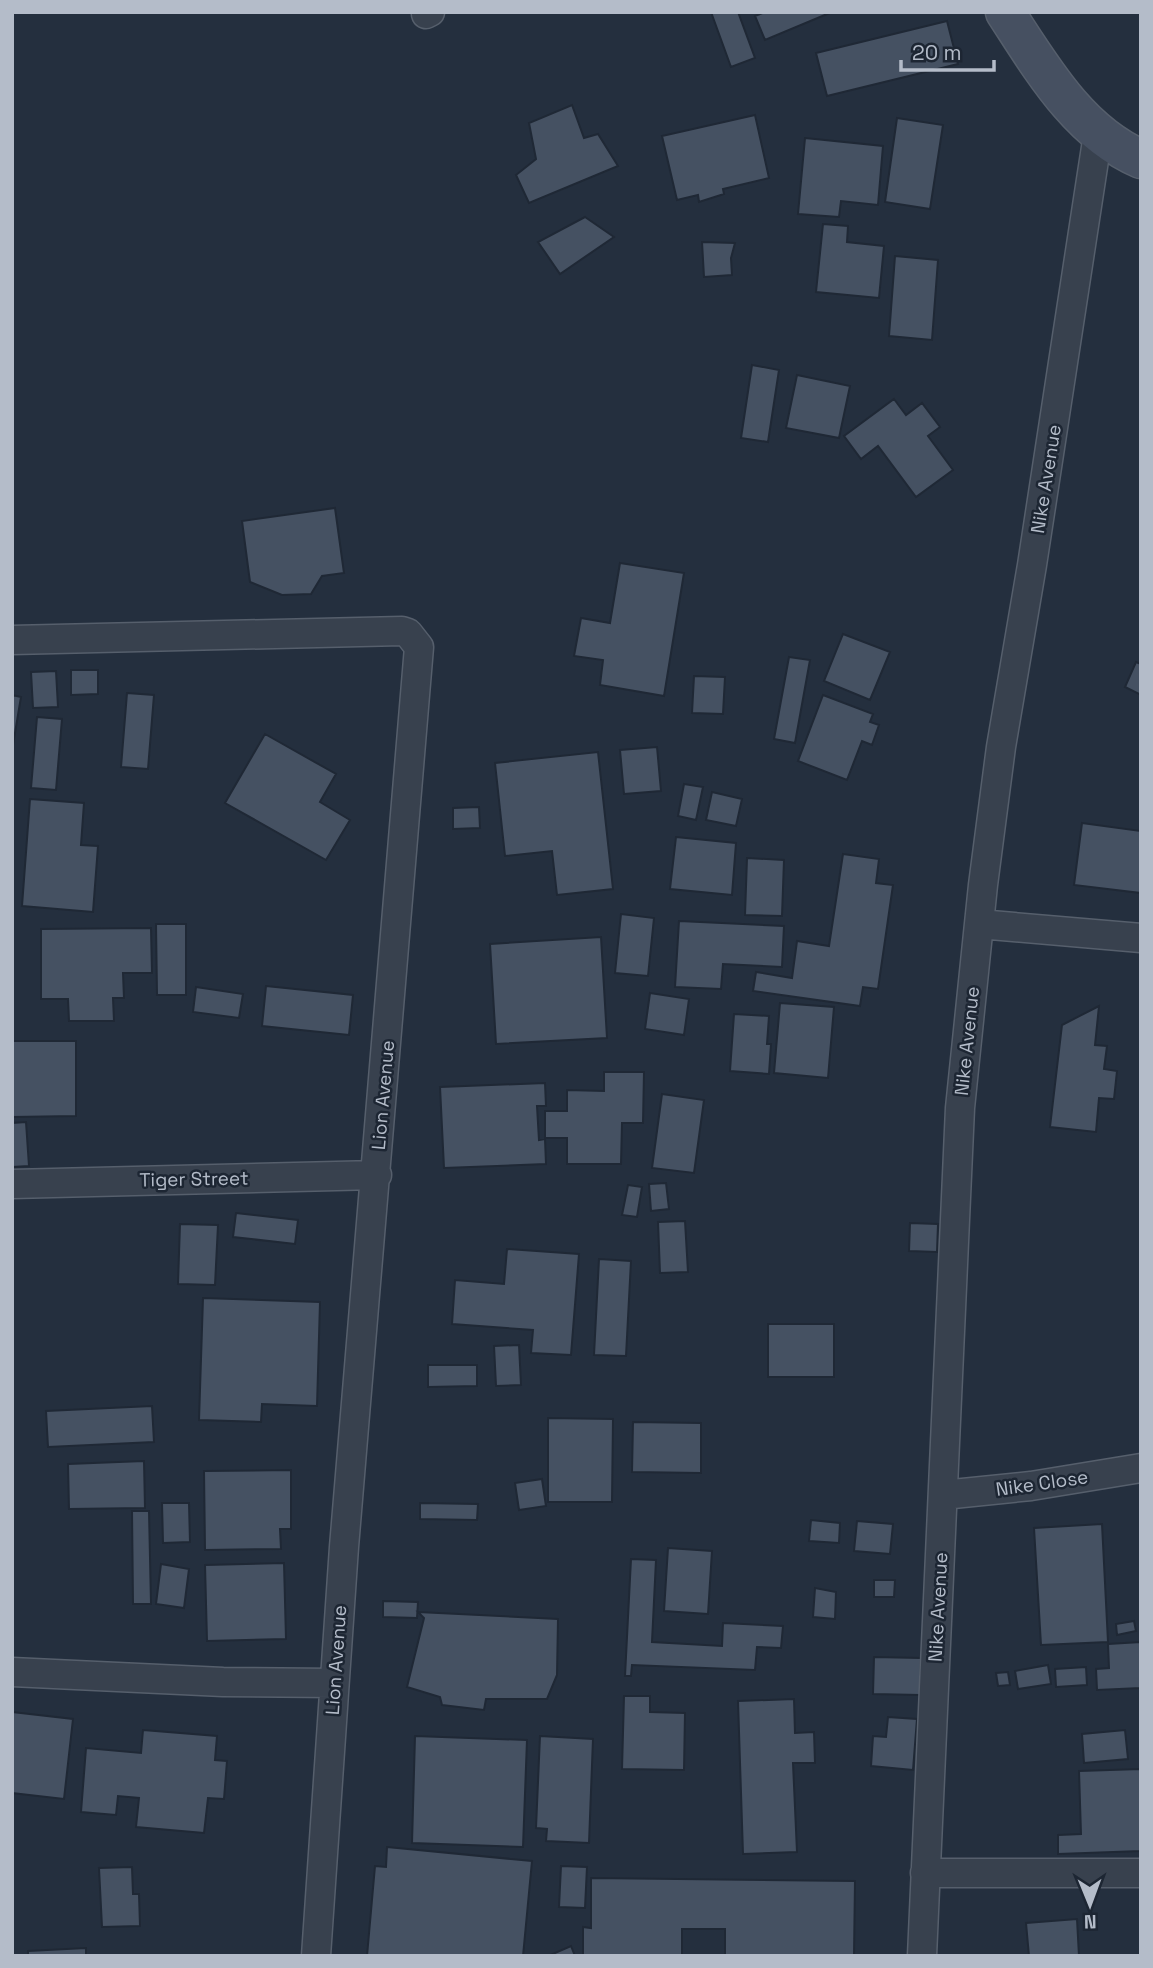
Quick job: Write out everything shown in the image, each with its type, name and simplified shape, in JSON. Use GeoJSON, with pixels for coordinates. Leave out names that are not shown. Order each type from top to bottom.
{"type":"FeatureCollection","features":[{"type":"Feature","properties":{"kind":"street"},"geometry":{"type":"LineString","coordinates":[[1005,12],[1058,89],[1098,134],[1141,159]]}},
{"type":"Feature","properties":{"kind":"street","name":"Nike Avenue"},"geometry":{"type":"LineString","coordinates":[[922,1956],[960,1108],[1001,747],[1034,552],[1098,134]]}},
{"type":"Feature","properties":{"kind":"street","name":"Lion Avenue"},"geometry":{"type":"LineString","coordinates":[[12,640],[402,631],[414,638],[419,647],[334,1684],[316,1956]]}},
{"type":"Feature","properties":{"kind":"street"},"geometry":{"type":"LineString","coordinates":[[979,924],[1141,938]]}},
{"type":"Feature","properties":{"kind":"street","name":"Tiger Street"},"geometry":{"type":"LineString","coordinates":[[12,1184],[377,1175]]}},
{"type":"Feature","properties":{"kind":"street","name":"Nike Close"},"geometry":{"type":"LineString","coordinates":[[943,1495],[1031,1486],[1141,1468]]}},
{"type":"Feature","properties":{"kind":"street"},"geometry":{"type":"LineString","coordinates":[[12,1672],[223,1682],[334,1684]]}},
{"type":"Feature","properties":{"kind":"street"},"geometry":{"type":"LineString","coordinates":[[925,1873],[1141,1873]]}},
{"type":"Feature","properties":{"kind":"building"},"geometry":{"type":"Polygon","coordinates":[[[711,12],[738,12],[755,58],[731,67],[711,12]]]}},
{"type":"Feature","properties":{"kind":"building"},"geometry":{"type":"Polygon","coordinates":[[[765,12],[832,12],[765,40],[755,16],[765,12]]]}},
{"type":"Feature","properties":{"kind":"building"},"geometry":{"type":"Polygon","coordinates":[[[947,21],[958,64],[827,96],[816,53],[947,21]]]}},
{"type":"Feature","properties":{"kind":"building"},"geometry":{"type":"Polygon","coordinates":[[[572,105],[584,138],[598,134],[618,166],[529,203],[516,175],[536,159],[529,123],[572,105]]]}},
{"type":"Feature","properties":{"kind":"building"},"geometry":{"type":"Polygon","coordinates":[[[755,115],[769,178],[723,189],[724,194],[699,202],[698,195],[677,200],[662,136],[755,115]]]}},
{"type":"Feature","properties":{"kind":"building"},"geometry":{"type":"Polygon","coordinates":[[[897,118],[943,125],[930,209],[885,202],[897,118]]]}},
{"type":"Feature","properties":{"kind":"building"},"geometry":{"type":"Polygon","coordinates":[[[805,138],[883,146],[878,205],[841,201],[839,217],[798,214],[805,138]]]}},
{"type":"Feature","properties":{"kind":"building"},"geometry":{"type":"Polygon","coordinates":[[[585,217],[614,237],[560,274],[538,242],[585,217]]]}},
{"type":"Feature","properties":{"kind":"building"},"geometry":{"type":"Polygon","coordinates":[[[823,224],[848,226],[847,242],[884,246],[879,298],[816,292],[823,224]]]}},
{"type":"Feature","properties":{"kind":"building"},"geometry":{"type":"Polygon","coordinates":[[[702,242],[735,243],[731,258],[732,275],[704,277],[702,242]]]}},
{"type":"Feature","properties":{"kind":"building"},"geometry":{"type":"Polygon","coordinates":[[[895,256],[938,260],[932,340],[889,336],[895,256]]]}},
{"type":"Feature","properties":{"kind":"building"},"geometry":{"type":"Polygon","coordinates":[[[752,365],[779,370],[768,442],[741,438],[752,365]]]}},
{"type":"Feature","properties":{"kind":"building"},"geometry":{"type":"Polygon","coordinates":[[[797,375],[850,386],[839,438],[786,428],[797,375]]]}},
{"type":"Feature","properties":{"kind":"building"},"geometry":{"type":"Polygon","coordinates":[[[894,399],[906,415],[922,403],[940,427],[928,436],[953,470],[916,497],[878,446],[861,459],[844,436],[894,399]]]}},
{"type":"Feature","properties":{"kind":"building"},"geometry":{"type":"Polygon","coordinates":[[[335,508],[344,573],[322,576],[311,594],[282,595],[250,582],[242,521],[335,508]]]}},
{"type":"Feature","properties":{"kind":"building"},"geometry":{"type":"Polygon","coordinates":[[[620,563],[684,573],[664,696],[600,685],[603,660],[574,656],[581,618],[610,623],[620,563]]]}},
{"type":"Feature","properties":{"kind":"building"},"geometry":{"type":"Polygon","coordinates":[[[843,634],[890,652],[870,700],[824,681],[843,634]]]}},
{"type":"Feature","properties":{"kind":"building"},"geometry":{"type":"Polygon","coordinates":[[[789,657],[810,660],[795,743],[774,739],[789,657]]]}},
{"type":"Feature","properties":{"kind":"building"},"geometry":{"type":"Polygon","coordinates":[[[1136,662],[1141,664],[1141,695],[1125,687],[1136,662]]]}},
{"type":"Feature","properties":{"kind":"building"},"geometry":{"type":"Polygon","coordinates":[[[71,670],[98,670],[98,694],[71,695],[71,670]]]}},
{"type":"Feature","properties":{"kind":"building"},"geometry":{"type":"Polygon","coordinates":[[[56,671],[58,707],[33,708],[31,672],[56,671]]]}},
{"type":"Feature","properties":{"kind":"building"},"geometry":{"type":"Polygon","coordinates":[[[694,676],[725,677],[723,714],[692,713],[694,676]]]}},
{"type":"Feature","properties":{"kind":"building"},"geometry":{"type":"Polygon","coordinates":[[[127,693],[154,695],[148,769],[121,767],[127,693]]]}},
{"type":"Feature","properties":{"kind":"building"},"geometry":{"type":"Polygon","coordinates":[[[12,695],[21,697],[12,751],[12,695]]]}},
{"type":"Feature","properties":{"kind":"building"},"geometry":{"type":"Polygon","coordinates":[[[823,695],[873,714],[870,722],[879,725],[872,745],[862,741],[847,780],[798,761],[823,695]]]}},
{"type":"Feature","properties":{"kind":"building"},"geometry":{"type":"Polygon","coordinates":[[[37,717],[62,719],[56,790],[31,788],[37,717]]]}},
{"type":"Feature","properties":{"kind":"building"},"geometry":{"type":"Polygon","coordinates":[[[265,734],[336,774],[320,802],[350,820],[326,860],[225,803],[265,734]]]}},
{"type":"Feature","properties":{"kind":"building"},"geometry":{"type":"Polygon","coordinates":[[[657,747],[661,791],[624,794],[620,750],[657,747]]]}},
{"type":"Feature","properties":{"kind":"building"},"geometry":{"type":"Polygon","coordinates":[[[598,752],[613,889],[557,895],[552,851],[505,856],[495,763],[598,752]]]}},
{"type":"Feature","properties":{"kind":"building"},"geometry":{"type":"Polygon","coordinates":[[[684,784],[703,787],[696,820],[678,816],[684,784]]]}},
{"type":"Feature","properties":{"kind":"building"},"geometry":{"type":"Polygon","coordinates":[[[712,792],[742,799],[736,826],[706,820],[712,792]]]}},
{"type":"Feature","properties":{"kind":"building"},"geometry":{"type":"Polygon","coordinates":[[[30,799],[84,803],[81,845],[98,846],[93,912],[22,906],[30,799]]]}},
{"type":"Feature","properties":{"kind":"building"},"geometry":{"type":"Polygon","coordinates":[[[479,807],[480,828],[453,829],[453,808],[479,807]]]}},
{"type":"Feature","properties":{"kind":"building"},"geometry":{"type":"Polygon","coordinates":[[[1082,823],[1141,831],[1141,893],[1074,885],[1082,823]]]}},
{"type":"Feature","properties":{"kind":"building"},"geometry":{"type":"Polygon","coordinates":[[[676,837],[736,843],[732,895],[670,889],[676,837]]]}},
{"type":"Feature","properties":{"kind":"building"},"geometry":{"type":"Polygon","coordinates":[[[843,854],[879,859],[876,883],[893,885],[878,989],[863,987],[860,1006],[753,991],[756,972],[792,978],[797,941],[829,946],[843,854]]]}},
{"type":"Feature","properties":{"kind":"building"},"geometry":{"type":"Polygon","coordinates":[[[747,858],[784,860],[782,916],[745,915],[747,858]]]}},
{"type":"Feature","properties":{"kind":"building"},"geometry":{"type":"Polygon","coordinates":[[[621,914],[654,918],[648,976],[615,973],[621,914]]]}},
{"type":"Feature","properties":{"kind":"building"},"geometry":{"type":"Polygon","coordinates":[[[679,921],[784,926],[782,967],[723,964],[721,989],[675,987],[679,921]]]}},
{"type":"Feature","properties":{"kind":"building"},"geometry":{"type":"Polygon","coordinates":[[[156,924],[186,924],[186,995],[157,995],[156,924]]]}},
{"type":"Feature","properties":{"kind":"building"},"geometry":{"type":"Polygon","coordinates":[[[151,928],[152,973],[123,973],[124,998],[113,998],[114,1021],[69,1021],[68,999],[41,999],[41,929],[151,928]]]}},
{"type":"Feature","properties":{"kind":"building"},"geometry":{"type":"Polygon","coordinates":[[[601,937],[607,1038],[496,1044],[490,944],[601,937]]]}},
{"type":"Feature","properties":{"kind":"building"},"geometry":{"type":"Polygon","coordinates":[[[266,986],[353,995],[349,1035],[262,1026],[266,986]]]}},
{"type":"Feature","properties":{"kind":"building"},"geometry":{"type":"Polygon","coordinates":[[[196,987],[243,994],[239,1018],[193,1012],[196,987]]]}},
{"type":"Feature","properties":{"kind":"building"},"geometry":{"type":"Polygon","coordinates":[[[650,993],[689,999],[684,1035],[645,1029],[650,993]]]}},
{"type":"Feature","properties":{"kind":"building"},"geometry":{"type":"Polygon","coordinates":[[[780,1003],[834,1007],[828,1078],[774,1073],[780,1003]]]}},
{"type":"Feature","properties":{"kind":"building"},"geometry":{"type":"Polygon","coordinates":[[[1099,1006],[1095,1045],[1107,1046],[1104,1069],[1117,1071],[1114,1099],[1099,1098],[1096,1132],[1050,1127],[1062,1025],[1099,1006]]]}},
{"type":"Feature","properties":{"kind":"building"},"geometry":{"type":"Polygon","coordinates":[[[734,1014],[769,1016],[769,1074],[730,1071],[734,1014]]]}},
{"type":"Feature","properties":{"kind":"building"},"geometry":{"type":"Polygon","coordinates":[[[12,1041],[76,1041],[76,1116],[12,1117],[12,1041]]]}},
{"type":"Feature","properties":{"kind":"building"},"geometry":{"type":"Polygon","coordinates":[[[604,1072],[644,1072],[643,1123],[622,1123],[621,1164],[567,1164],[567,1138],[545,1138],[545,1111],[567,1111],[567,1090],[604,1091],[604,1072]]]}},
{"type":"Feature","properties":{"kind":"building"},"geometry":{"type":"Polygon","coordinates":[[[545,1083],[546,1106],[537,1106],[539,1140],[545,1139],[546,1164],[444,1168],[440,1087],[545,1083]]]}},
{"type":"Feature","properties":{"kind":"building"},"geometry":{"type":"Polygon","coordinates":[[[662,1094],[704,1100],[694,1173],[652,1168],[662,1094]]]}},
{"type":"Feature","properties":{"kind":"building"},"geometry":{"type":"Polygon","coordinates":[[[26,1122],[29,1166],[12,1167],[12,1123],[26,1122]]]}},
{"type":"Feature","properties":{"kind":"building"},"geometry":{"type":"Polygon","coordinates":[[[666,1183],[669,1209],[651,1211],[649,1184],[666,1183]]]}},
{"type":"Feature","properties":{"kind":"building"},"geometry":{"type":"Polygon","coordinates":[[[628,1185],[642,1187],[637,1217],[622,1215],[628,1185]]]}},
{"type":"Feature","properties":{"kind":"building"},"geometry":{"type":"Polygon","coordinates":[[[236,1213],[298,1220],[295,1244],[233,1237],[236,1213]]]}},
{"type":"Feature","properties":{"kind":"building"},"geometry":{"type":"Polygon","coordinates":[[[685,1221],[688,1272],[660,1273],[658,1222],[685,1221]]]}},
{"type":"Feature","properties":{"kind":"building"},"geometry":{"type":"Polygon","coordinates":[[[910,1223],[938,1224],[937,1252],[909,1251],[910,1223]]]}},
{"type":"Feature","properties":{"kind":"building"},"geometry":{"type":"Polygon","coordinates":[[[180,1224],[218,1225],[215,1285],[178,1284],[180,1224]]]}},
{"type":"Feature","properties":{"kind":"building"},"geometry":{"type":"Polygon","coordinates":[[[507,1249],[579,1254],[571,1355],[531,1353],[533,1330],[452,1324],[455,1280],[504,1284],[507,1249]]]}},
{"type":"Feature","properties":{"kind":"building"},"geometry":{"type":"Polygon","coordinates":[[[599,1259],[631,1261],[626,1356],[594,1355],[599,1259]]]}},
{"type":"Feature","properties":{"kind":"building"},"geometry":{"type":"Polygon","coordinates":[[[203,1298],[320,1302],[317,1406],[262,1404],[261,1422],[199,1420],[203,1298]]]}},
{"type":"Feature","properties":{"kind":"building"},"geometry":{"type":"Polygon","coordinates":[[[768,1324],[834,1324],[834,1377],[768,1377],[768,1324]]]}},
{"type":"Feature","properties":{"kind":"building"},"geometry":{"type":"Polygon","coordinates":[[[519,1345],[521,1385],[496,1386],[494,1346],[519,1345]]]}},
{"type":"Feature","properties":{"kind":"building"},"geometry":{"type":"Polygon","coordinates":[[[428,1365],[477,1365],[477,1386],[428,1387],[428,1365]]]}},
{"type":"Feature","properties":{"kind":"building"},"geometry":{"type":"Polygon","coordinates":[[[152,1406],[154,1442],[48,1447],[46,1411],[152,1406]]]}},
{"type":"Feature","properties":{"kind":"building"},"geometry":{"type":"Polygon","coordinates":[[[548,1418],[613,1419],[612,1502],[548,1502],[548,1418]]]}},
{"type":"Feature","properties":{"kind":"building"},"geometry":{"type":"Polygon","coordinates":[[[633,1422],[701,1423],[701,1473],[632,1472],[633,1422]]]}},
{"type":"Feature","properties":{"kind":"building"},"geometry":{"type":"Polygon","coordinates":[[[144,1461],[145,1508],[69,1509],[68,1464],[144,1461]]]}},
{"type":"Feature","properties":{"kind":"building"},"geometry":{"type":"Polygon","coordinates":[[[291,1470],[291,1529],[280,1529],[281,1549],[205,1550],[204,1471],[291,1470]]]}},
{"type":"Feature","properties":{"kind":"building"},"geometry":{"type":"Polygon","coordinates":[[[542,1479],[546,1506],[519,1510],[515,1483],[542,1479]]]}},
{"type":"Feature","properties":{"kind":"building"},"geometry":{"type":"Polygon","coordinates":[[[162,1503],[189,1503],[190,1542],[163,1543],[162,1503]]]}},
{"type":"Feature","properties":{"kind":"building"},"geometry":{"type":"Polygon","coordinates":[[[420,1503],[478,1504],[477,1520],[420,1519],[420,1503]]]}},
{"type":"Feature","properties":{"kind":"building"},"geometry":{"type":"Polygon","coordinates":[[[132,1511],[149,1511],[151,1604],[133,1604],[132,1511]]]}},
{"type":"Feature","properties":{"kind":"building"},"geometry":{"type":"Polygon","coordinates":[[[811,1520],[840,1523],[839,1543],[809,1541],[811,1520]]]}},
{"type":"Feature","properties":{"kind":"building"},"geometry":{"type":"Polygon","coordinates":[[[857,1521],[893,1524],[890,1554],[854,1551],[857,1521]]]}},
{"type":"Feature","properties":{"kind":"building"},"geometry":{"type":"Polygon","coordinates":[[[1102,1524],[1108,1642],[1041,1645],[1034,1528],[1102,1524]]]}},
{"type":"Feature","properties":{"kind":"building"},"geometry":{"type":"Polygon","coordinates":[[[668,1548],[712,1551],[708,1614],[664,1611],[668,1548]]]}},
{"type":"Feature","properties":{"kind":"building"},"geometry":{"type":"Polygon","coordinates":[[[631,1559],[656,1560],[652,1642],[722,1646],[723,1623],[783,1626],[781,1648],[757,1647],[755,1670],[632,1665],[631,1676],[625,1676],[631,1559]]]}},
{"type":"Feature","properties":{"kind":"building"},"geometry":{"type":"Polygon","coordinates":[[[284,1563],[286,1639],[207,1641],[205,1565],[284,1563]]]}},
{"type":"Feature","properties":{"kind":"building"},"geometry":{"type":"Polygon","coordinates":[[[161,1564],[189,1569],[184,1608],[156,1604],[161,1564]]]}},
{"type":"Feature","properties":{"kind":"building"},"geometry":{"type":"Polygon","coordinates":[[[874,1580],[895,1580],[894,1597],[874,1597],[874,1580]]]}},
{"type":"Feature","properties":{"kind":"building"},"geometry":{"type":"Polygon","coordinates":[[[815,1588],[836,1592],[835,1619],[813,1617],[815,1588]]]}},
{"type":"Feature","properties":{"kind":"building"},"geometry":{"type":"Polygon","coordinates":[[[383,1601],[418,1602],[417,1618],[383,1617],[383,1601]]]}},
{"type":"Feature","properties":{"kind":"building"},"geometry":{"type":"Polygon","coordinates":[[[418,1612],[558,1619],[557,1675],[547,1699],[486,1699],[484,1710],[442,1705],[440,1697],[407,1687],[424,1618],[418,1612]]]}},
{"type":"Feature","properties":{"kind":"building"},"geometry":{"type":"Polygon","coordinates":[[[1134,1621],[1136,1631],[1117,1635],[1116,1624],[1134,1621]]]}},
{"type":"Feature","properties":{"kind":"building"},"geometry":{"type":"Polygon","coordinates":[[[1141,1642],[1141,1688],[1097,1690],[1096,1669],[1109,1668],[1108,1644],[1141,1642]]]}},
{"type":"Feature","properties":{"kind":"building"},"geometry":{"type":"Polygon","coordinates":[[[874,1657],[921,1658],[920,1695],[873,1694],[874,1657]]]}},
{"type":"Feature","properties":{"kind":"building"},"geometry":{"type":"Polygon","coordinates":[[[1048,1665],[1051,1684],[1018,1689],[1015,1671],[1048,1665]]]}},
{"type":"Feature","properties":{"kind":"building"},"geometry":{"type":"Polygon","coordinates":[[[1086,1667],[1087,1685],[1056,1687],[1055,1669],[1086,1667]]]}},
{"type":"Feature","properties":{"kind":"building"},"geometry":{"type":"Polygon","coordinates":[[[1008,1672],[1010,1685],[998,1686],[996,1673],[1008,1672]]]}},
{"type":"Feature","properties":{"kind":"building"},"geometry":{"type":"Polygon","coordinates":[[[624,1696],[650,1696],[650,1712],[685,1713],[684,1770],[622,1769],[624,1696]]]}},
{"type":"Feature","properties":{"kind":"building"},"geometry":{"type":"Polygon","coordinates":[[[794,1699],[795,1733],[814,1732],[815,1763],[793,1763],[797,1852],[743,1854],[738,1701],[794,1699]]]}},
{"type":"Feature","properties":{"kind":"building"},"geometry":{"type":"Polygon","coordinates":[[[12,1712],[73,1719],[64,1799],[12,1793],[12,1712]]]}},
{"type":"Feature","properties":{"kind":"building"},"geometry":{"type":"Polygon","coordinates":[[[888,1717],[917,1719],[913,1770],[871,1766],[873,1736],[886,1737],[888,1717]]]}},
{"type":"Feature","properties":{"kind":"building"},"geometry":{"type":"Polygon","coordinates":[[[143,1730],[217,1736],[215,1760],[227,1761],[224,1799],[208,1798],[204,1833],[136,1827],[139,1798],[118,1796],[116,1815],[81,1812],[86,1748],[141,1753],[143,1730]]]}},
{"type":"Feature","properties":{"kind":"building"},"geometry":{"type":"Polygon","coordinates":[[[1125,1730],[1128,1759],[1084,1763],[1082,1734],[1125,1730]]]}},
{"type":"Feature","properties":{"kind":"building"},"geometry":{"type":"Polygon","coordinates":[[[415,1736],[527,1740],[523,1847],[412,1843],[415,1736]]]}},
{"type":"Feature","properties":{"kind":"building"},"geometry":{"type":"Polygon","coordinates":[[[540,1736],[593,1739],[589,1843],[546,1841],[547,1829],[536,1828],[540,1736]]]}},
{"type":"Feature","properties":{"kind":"building"},"geometry":{"type":"Polygon","coordinates":[[[1141,1769],[1141,1851],[1058,1854],[1058,1835],[1081,1834],[1079,1771],[1141,1769]]]}},
{"type":"Feature","properties":{"kind":"building"},"geometry":{"type":"Polygon","coordinates":[[[387,1847],[532,1861],[523,1956],[367,1956],[375,1866],[386,1867],[387,1847]]]}},
{"type":"Feature","properties":{"kind":"building"},"geometry":{"type":"Polygon","coordinates":[[[561,1866],[587,1867],[585,1908],[559,1907],[561,1866]]]}},
{"type":"Feature","properties":{"kind":"building"},"geometry":{"type":"Polygon","coordinates":[[[132,1867],[133,1894],[139,1894],[140,1926],[102,1927],[99,1868],[132,1867]]]}},
{"type":"Feature","properties":{"kind":"building"},"geometry":{"type":"Polygon","coordinates":[[[591,1878],[855,1881],[854,1956],[725,1956],[725,1929],[682,1929],[682,1956],[583,1956],[583,1927],[591,1928],[591,1878]]]}},
{"type":"Feature","properties":{"kind":"building"},"geometry":{"type":"Polygon","coordinates":[[[1077,1919],[1079,1956],[1029,1956],[1026,1923],[1077,1919]]]}},
{"type":"Feature","properties":{"kind":"building"},"geometry":{"type":"Polygon","coordinates":[[[571,1946],[575,1956],[548,1956],[571,1946]]]}},
{"type":"Feature","properties":{"kind":"building"},"geometry":{"type":"Polygon","coordinates":[[[86,1948],[86,1956],[28,1956],[28,1951],[86,1948]]]}}]}
